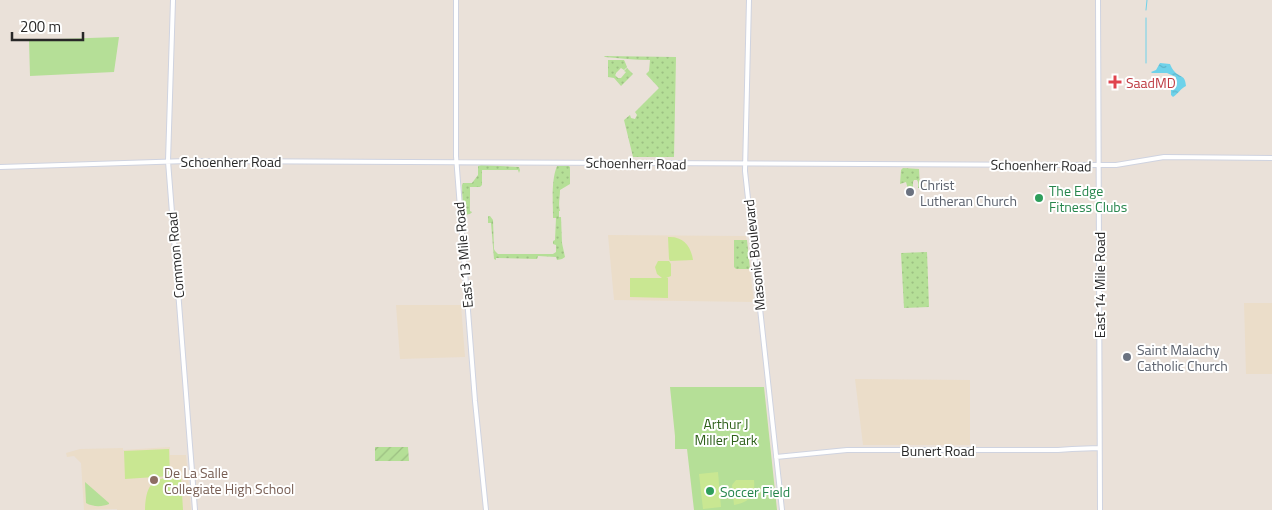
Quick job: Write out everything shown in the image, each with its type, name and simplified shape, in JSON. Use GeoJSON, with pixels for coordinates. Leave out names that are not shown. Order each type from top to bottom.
{"type":"FeatureCollection","features":[{"type":"Feature","properties":{"kind":"main road","name":"Common Road"},"geometry":{"type":"LineString","coordinates":[[173,0],[168,161],[194,510]]}},
{"type":"Feature","properties":{"kind":"main road","name":"East 13 Mile Road"},"geometry":{"type":"LineString","coordinates":[[456,0],[456,161],[475,401],[486,510]]}},
{"type":"Feature","properties":{"kind":"main road","name":"Masonic Boulevard"},"geometry":{"type":"LineString","coordinates":[[748,0],[744,164],[782,510]]}},
{"type":"Feature","properties":{"kind":"main road","name":"East 14 Mile Road"},"geometry":{"type":"LineString","coordinates":[[1098,0],[1100,510]]}},
{"type":"Feature","properties":{"kind":"main road","name":"Schoenherr Road"},"geometry":{"type":"LineString","coordinates":[[0,167],[168,161],[1116,165],[1164,157],[1272,158]]}},
{"type":"Feature","properties":{"kind":"main road","name":"Bunert Road"},"geometry":{"type":"LineString","coordinates":[[776,458],[847,450],[1059,450],[1100,448]]}},
{"type":"Feature","properties":{"kind":"shaded area"},"geometry":{"type":"Polygon","coordinates":[[[608,235],[746,236],[754,302],[614,300],[608,235]]]}},
{"type":"Feature","properties":{"kind":"shaded area"},"geometry":{"type":"Polygon","coordinates":[[[1244,303],[1272,303],[1272,374],[1246,374],[1244,303]]]}},
{"type":"Feature","properties":{"kind":"shaded area"},"geometry":{"type":"Polygon","coordinates":[[[396,305],[461,305],[465,357],[400,359],[396,305]]]}},
{"type":"Feature","properties":{"kind":"shaded area"},"geometry":{"type":"Polygon","coordinates":[[[855,379],[970,380],[970,445],[863,445],[855,379]]]}},
{"type":"Feature","properties":{"kind":"shaded area","name":"De La Salle Collegiate High School"},"geometry":{"type":"Polygon","coordinates":[[[170,447],[170,455],[186,455],[191,510],[84,510],[81,463],[74,456],[67,457],[66,453],[80,449],[123,448],[123,450],[170,447]]]}},
{"type":"Feature","properties":{"kind":"green space"},"geometry":{"type":"Polygon","coordinates":[[[119,37],[114,72],[30,76],[29,40],[119,37]]]}},
{"type":"Feature","properties":{"kind":"green space"},"geometry":{"type":"Polygon","coordinates":[[[604,56],[676,57],[674,157],[633,157],[624,120],[630,115],[631,118],[635,119],[637,115],[635,112],[659,88],[646,74],[649,71],[650,60],[604,56]]]}},
{"type":"Feature","properties":{"kind":"green space"},"geometry":{"type":"Polygon","coordinates":[[[608,60],[624,60],[627,67],[624,70],[621,68],[616,73],[615,75],[618,78],[621,78],[627,68],[633,74],[621,86],[614,78],[608,77],[608,60]]]}},
{"type":"Feature","properties":{"kind":"green space"},"geometry":{"type":"Polygon","coordinates":[[[478,166],[519,167],[520,170],[519,173],[518,170],[482,170],[482,185],[480,187],[470,187],[470,211],[472,212],[465,215],[463,213],[462,185],[463,183],[472,183],[478,175],[478,166]]]}},
{"type":"Feature","properties":{"kind":"green space"},"geometry":{"type":"Polygon","coordinates":[[[557,166],[570,167],[570,184],[560,190],[559,201],[559,217],[561,217],[562,243],[565,257],[557,260],[556,257],[538,256],[537,259],[494,259],[491,223],[488,223],[488,216],[493,220],[494,249],[498,254],[553,254],[556,252],[556,245],[553,244],[555,240],[556,218],[553,218],[553,191],[557,166]]]}},
{"type":"Feature","properties":{"kind":"green space"},"geometry":{"type":"Polygon","coordinates":[[[903,168],[919,169],[920,188],[918,188],[917,180],[913,182],[913,189],[908,189],[906,182],[900,184],[901,170],[903,168]]]}},
{"type":"Feature","properties":{"kind":"green space"},"geometry":{"type":"Polygon","coordinates":[[[668,237],[682,240],[688,246],[693,260],[670,261],[668,237]]]}},
{"type":"Feature","properties":{"kind":"green space"},"geometry":{"type":"Polygon","coordinates":[[[734,240],[747,240],[750,269],[736,269],[734,267],[734,240]]]}},
{"type":"Feature","properties":{"kind":"green space"},"geometry":{"type":"Polygon","coordinates":[[[927,252],[929,307],[904,308],[901,253],[927,252]]]}},
{"type":"Feature","properties":{"kind":"green space"},"geometry":{"type":"Polygon","coordinates":[[[658,261],[669,261],[671,264],[671,276],[666,278],[668,278],[668,298],[630,297],[630,278],[662,278],[657,274],[655,267],[658,261]]]}},
{"type":"Feature","properties":{"kind":"green space","name":"Arthur J Miller Park"},"geometry":{"type":"Polygon","coordinates":[[[670,387],[764,387],[777,510],[694,510],[687,449],[675,449],[670,387]]]}},
{"type":"Feature","properties":{"kind":"green space"},"geometry":{"type":"Polygon","coordinates":[[[375,447],[408,447],[409,461],[375,461],[375,447]]]}},
{"type":"Feature","properties":{"kind":"green space"},"geometry":{"type":"Polygon","coordinates":[[[169,449],[170,476],[125,479],[124,451],[169,449]]]}},
{"type":"Feature","properties":{"kind":"green space","name":"Soccer Field"},"geometry":{"type":"Polygon","coordinates":[[[718,472],[721,507],[703,509],[699,474],[718,472]]]}},
{"type":"Feature","properties":{"kind":"green space"},"geometry":{"type":"Polygon","coordinates":[[[181,476],[183,510],[145,510],[147,493],[153,483],[164,478],[181,476]]]}},
{"type":"Feature","properties":{"kind":"green space"},"geometry":{"type":"Polygon","coordinates":[[[736,480],[754,480],[754,490],[750,498],[734,505],[732,485],[736,480]]]}},
{"type":"Feature","properties":{"kind":"green space"},"geometry":{"type":"Polygon","coordinates":[[[85,482],[109,504],[98,506],[86,503],[85,482]]]}},
{"type":"Feature","properties":{"kind":"water"},"geometry":{"type":"Polygon","coordinates":[[[1160,63],[1170,64],[1174,71],[1185,80],[1186,86],[1173,97],[1171,90],[1176,84],[1176,77],[1167,73],[1151,72],[1156,70],[1160,63]]]}},
{"type":"Feature","properties":{"kind":"waterway"},"geometry":{"type":"LineString","coordinates":[[1146,10],[1147,0]]}},
{"type":"Feature","properties":{"kind":"waterway"},"geometry":{"type":"LineString","coordinates":[[1146,18],[1146,63]]}},
{"type":"Feature","properties":{"kind":"place","name":"SaadMD"},"geometry":{"type":"Point","coordinates":[1115,82]}},
{"type":"Feature","properties":{"kind":"place","name":"Christ Lutheran Church"},"geometry":{"type":"Point","coordinates":[910,192]}},
{"type":"Feature","properties":{"kind":"place","name":"The Edge Fitness Clubs"},"geometry":{"type":"Point","coordinates":[1039,198]}},
{"type":"Feature","properties":{"kind":"place","name":"Saint Malachy Catholic Church"},"geometry":{"type":"Point","coordinates":[1127,357]}},
{"type":"Feature","properties":{"kind":"place","name":"De La Salle Collegiate High School"},"geometry":{"type":"Point","coordinates":[154,480]}},
{"type":"Feature","properties":{"kind":"place","name":"Soccer Field"},"geometry":{"type":"Point","coordinates":[710,491]}}]}
